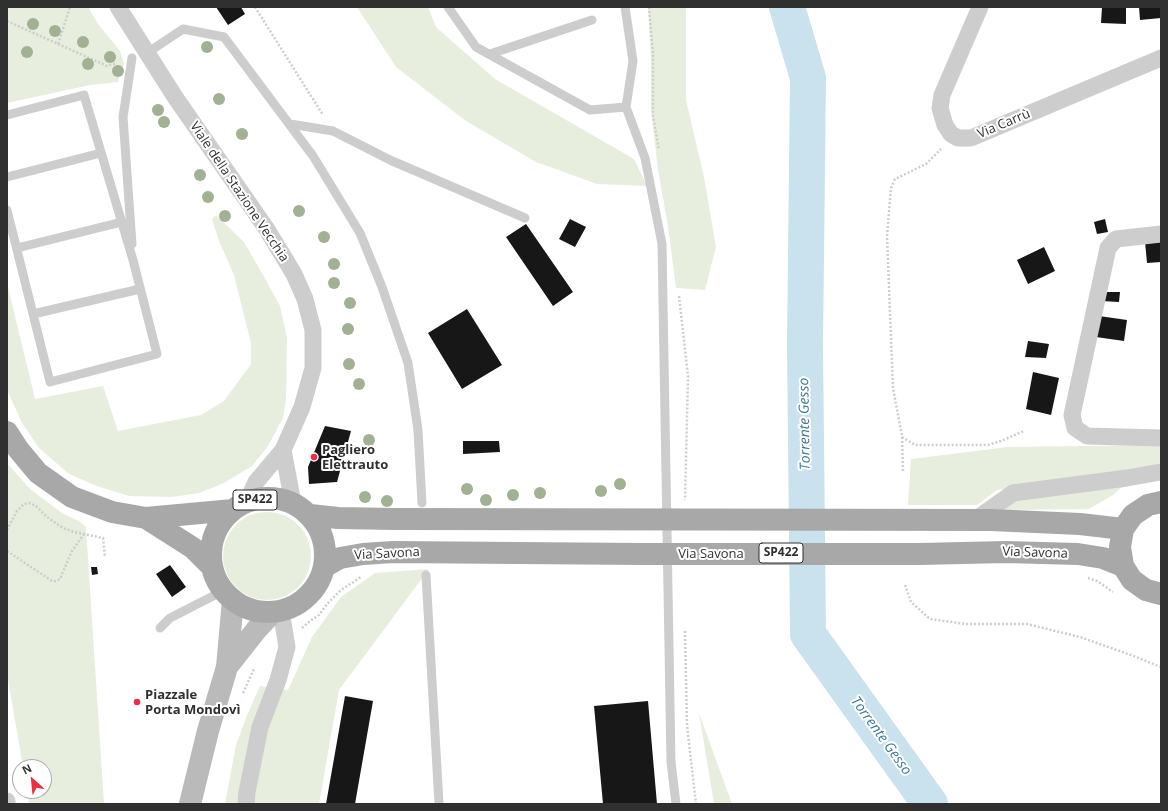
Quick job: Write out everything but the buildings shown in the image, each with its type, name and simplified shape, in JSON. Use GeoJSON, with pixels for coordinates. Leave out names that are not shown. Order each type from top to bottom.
{"type":"FeatureCollection","features":[{"type":"Feature","properties":{"kind":"main road","name":"SP422"},"geometry":{"type":"LineString","coordinates":[[7,432],[18,449],[38,473],[72,497],[112,512],[146,518],[240,506],[262,498],[278,499],[301,509],[338,518],[991,520],[1080,524],[1123,529]]}},
{"type":"Feature","properties":{"kind":"main road"},"geometry":{"type":"LineString","coordinates":[[1161,502],[1148,505],[1133,515],[1123,529],[1120,548],[1123,566],[1132,580],[1146,590],[1161,594]]}},
{"type":"Feature","properties":{"kind":"main road","name":"SP422"},"geometry":{"type":"LineString","coordinates":[[228,595],[216,580],[212,567],[211,551],[214,536],[222,522],[240,506]]}},
{"type":"Feature","properties":{"kind":"main road"},"geometry":{"type":"LineString","coordinates":[[228,595],[245,607],[259,611],[277,611],[296,605],[308,595],[318,582],[324,567],[325,549],[320,531],[301,509]]}},
{"type":"Feature","properties":{"kind":"main road","name":"SP422"},"geometry":{"type":"LineString","coordinates":[[146,518],[193,548],[212,567]]}},
{"type":"Feature","properties":{"kind":"main road","name":"Via Savona"},"geometry":{"type":"LineString","coordinates":[[324,567],[340,558],[363,554],[394,552],[642,554],[919,554],[1006,552],[1078,554],[1103,558],[1123,566]]}},
{"type":"Feature","properties":{"kind":"street","name":"Viale della Stazione Vecchia"},"geometry":{"type":"LineString","coordinates":[[118,7],[140,56],[175,97],[266,228],[294,274],[305,300],[313,330],[313,368],[302,408],[283,450],[256,482],[240,506]]}},
{"type":"Feature","properties":{"kind":"street"},"geometry":{"type":"LineString","coordinates":[[951,134],[945,125],[940,108],[942,95],[980,7]]}},
{"type":"Feature","properties":{"kind":"street","name":"Via Carrù"},"geometry":{"type":"LineString","coordinates":[[951,134],[958,138],[971,138],[1161,58]]}},
{"type":"Feature","properties":{"kind":"street"},"geometry":{"type":"LineString","coordinates":[[1161,234],[1116,239],[1108,248],[1072,415],[1075,428],[1087,436],[1161,438]]}},
{"type":"Feature","properties":{"kind":"street"},"geometry":{"type":"LineString","coordinates":[[283,450],[301,509]]}},
{"type":"Feature","properties":{"kind":"street"},"geometry":{"type":"LineString","coordinates":[[975,520],[1013,493],[1128,478],[1161,472]]}},
{"type":"Feature","properties":{"kind":"street"},"geometry":{"type":"LineString","coordinates":[[190,804],[208,731],[227,667],[228,595]]}},
{"type":"Feature","properties":{"kind":"street"},"geometry":{"type":"LineString","coordinates":[[227,667],[257,629],[277,611],[286,647],[278,680],[260,727],[246,804]]}},
{"type":"Feature","properties":{"kind":"lane"},"geometry":{"type":"LineString","coordinates":[[448,7],[476,47],[590,110],[626,107]]}},
{"type":"Feature","properties":{"kind":"lane"},"geometry":{"type":"LineString","coordinates":[[625,7],[633,61],[626,107],[645,158],[662,244],[671,762],[676,804]]}},
{"type":"Feature","properties":{"kind":"lane"},"geometry":{"type":"LineString","coordinates":[[490,54],[592,20]]}},
{"type":"Feature","properties":{"kind":"lane"},"geometry":{"type":"LineString","coordinates":[[133,260],[123,117],[140,56],[183,29],[224,37],[313,156],[360,232],[382,286],[408,363],[418,430],[422,503]]}},
{"type":"Feature","properties":{"kind":"lane"},"geometry":{"type":"LineString","coordinates":[[7,115],[84,95],[133,260],[157,354],[50,382],[7,210]]}},
{"type":"Feature","properties":{"kind":"lane"},"geometry":{"type":"LineString","coordinates":[[290,124],[333,131],[390,160],[525,218]]}},
{"type":"Feature","properties":{"kind":"lane"},"geometry":{"type":"LineString","coordinates":[[7,177],[101,153]]}},
{"type":"Feature","properties":{"kind":"lane"},"geometry":{"type":"LineString","coordinates":[[16,248],[122,222]]}},
{"type":"Feature","properties":{"kind":"lane"},"geometry":{"type":"LineString","coordinates":[[33,314],[140,289]]}},
{"type":"Feature","properties":{"kind":"lane"},"geometry":{"type":"LineString","coordinates":[[426,575],[439,804]]}},
{"type":"Feature","properties":{"kind":"lane"},"geometry":{"type":"LineString","coordinates":[[160,628],[170,618],[228,595]]}},
{"type":"Feature","properties":{"kind":"path"},"geometry":{"type":"LineString","coordinates":[[58,44],[70,7]]}},
{"type":"Feature","properties":{"kind":"path"},"geometry":{"type":"LineString","coordinates":[[255,7],[333,131]]}},
{"type":"Feature","properties":{"kind":"path"},"geometry":{"type":"LineString","coordinates":[[7,21],[107,66],[140,56]]}},
{"type":"Feature","properties":{"kind":"path"},"geometry":{"type":"LineString","coordinates":[[903,471],[902,436],[893,388],[887,236],[891,188],[895,178],[926,164],[935,156],[946,144],[951,134]]}},
{"type":"Feature","properties":{"kind":"path"},"geometry":{"type":"LineString","coordinates":[[902,436],[915,445],[988,445],[1001,441],[1024,430]]}},
{"type":"Feature","properties":{"kind":"path"},"geometry":{"type":"LineString","coordinates":[[7,530],[17,511],[24,504],[29,503],[36,506],[47,517],[63,528],[103,538],[105,557]]}},
{"type":"Feature","properties":{"kind":"path"},"geometry":{"type":"LineString","coordinates":[[7,551],[52,581],[56,581],[60,579],[72,551],[84,534]]}},
{"type":"Feature","properties":{"kind":"path"},"geometry":{"type":"LineString","coordinates":[[286,647],[296,641],[299,632],[303,627],[320,615],[335,595],[349,584],[366,575]]}},
{"type":"Feature","properties":{"kind":"path"},"geometry":{"type":"LineString","coordinates":[[1083,576],[1110,589],[1114,593]]}},
{"type":"Feature","properties":{"kind":"path"},"geometry":{"type":"LineString","coordinates":[[905,585],[911,602],[930,619],[966,624],[1027,624],[1080,637],[1161,667]]}},
{"type":"Feature","properties":{"kind":"green space"},"geometry":{"type":"Polygon","coordinates":[[[7,7],[88,7],[98,24],[120,51],[124,64],[118,82],[90,85],[7,103],[7,7]]]}},
{"type":"Feature","properties":{"kind":"green space"},"geometry":{"type":"Polygon","coordinates":[[[357,7],[428,7],[436,27],[495,79],[634,159],[647,186],[597,184],[536,162],[466,121],[396,67],[357,7]]]}},
{"type":"Feature","properties":{"kind":"green space"},"geometry":{"type":"Polygon","coordinates":[[[648,7],[686,7],[686,100],[704,177],[716,247],[705,290],[676,288],[668,226],[658,170],[651,110],[651,60],[648,7]]]}},
{"type":"Feature","properties":{"kind":"green space"},"geometry":{"type":"Polygon","coordinates":[[[216,215],[244,242],[280,306],[287,338],[286,399],[283,418],[268,446],[252,466],[224,483],[199,493],[172,497],[129,496],[97,486],[69,474],[39,448],[22,423],[8,392],[7,283],[35,399],[103,386],[118,431],[201,415],[224,401],[251,364],[251,343],[234,275],[219,241],[212,219],[216,215]]]}},
{"type":"Feature","properties":{"kind":"green space"},"geometry":{"type":"Polygon","coordinates":[[[1161,445],[1161,465],[997,490],[977,505],[908,505],[911,459],[1008,447],[1161,445]]]}},
{"type":"Feature","properties":{"kind":"green space"},"geometry":{"type":"Polygon","coordinates":[[[7,463],[30,489],[62,513],[79,521],[86,527],[104,804],[29,804],[28,799],[52,799],[52,759],[22,759],[7,674],[7,463]]]}},
{"type":"Feature","properties":{"kind":"green space"},"geometry":{"type":"Polygon","coordinates":[[[1127,483],[1113,495],[1089,509],[1004,510],[1020,497],[1127,483]]]}},
{"type":"Feature","properties":{"kind":"green space"},"geometry":{"type":"Polygon","coordinates":[[[267,512],[284,516],[298,525],[307,539],[311,556],[307,573],[298,587],[284,596],[267,600],[250,596],[236,587],[227,573],[223,556],[227,539],[236,525],[250,516],[267,512]]]}},
{"type":"Feature","properties":{"kind":"green space"},"geometry":{"type":"Polygon","coordinates":[[[429,569],[339,690],[319,804],[225,804],[236,745],[260,686],[288,690],[312,637],[341,597],[375,573],[429,569]]]}},
{"type":"Feature","properties":{"kind":"green space"},"geometry":{"type":"Polygon","coordinates":[[[699,713],[732,804],[714,804],[699,713]]]}},
{"type":"Feature","properties":{"kind":"waterway","name":"Torrente Gesso"},"geometry":{"type":"LineString","coordinates":[[787,7],[808,78],[805,344],[808,634],[930,804]]}},
{"type":"Feature","properties":{"kind":"place","name":"Pagliero Elettrauto"},"geometry":{"type":"Point","coordinates":[314,457]}},
{"type":"Feature","properties":{"kind":"place","name":"Piazzale Porta Mondovì"},"geometry":{"type":"Point","coordinates":[137,702]}}]}
